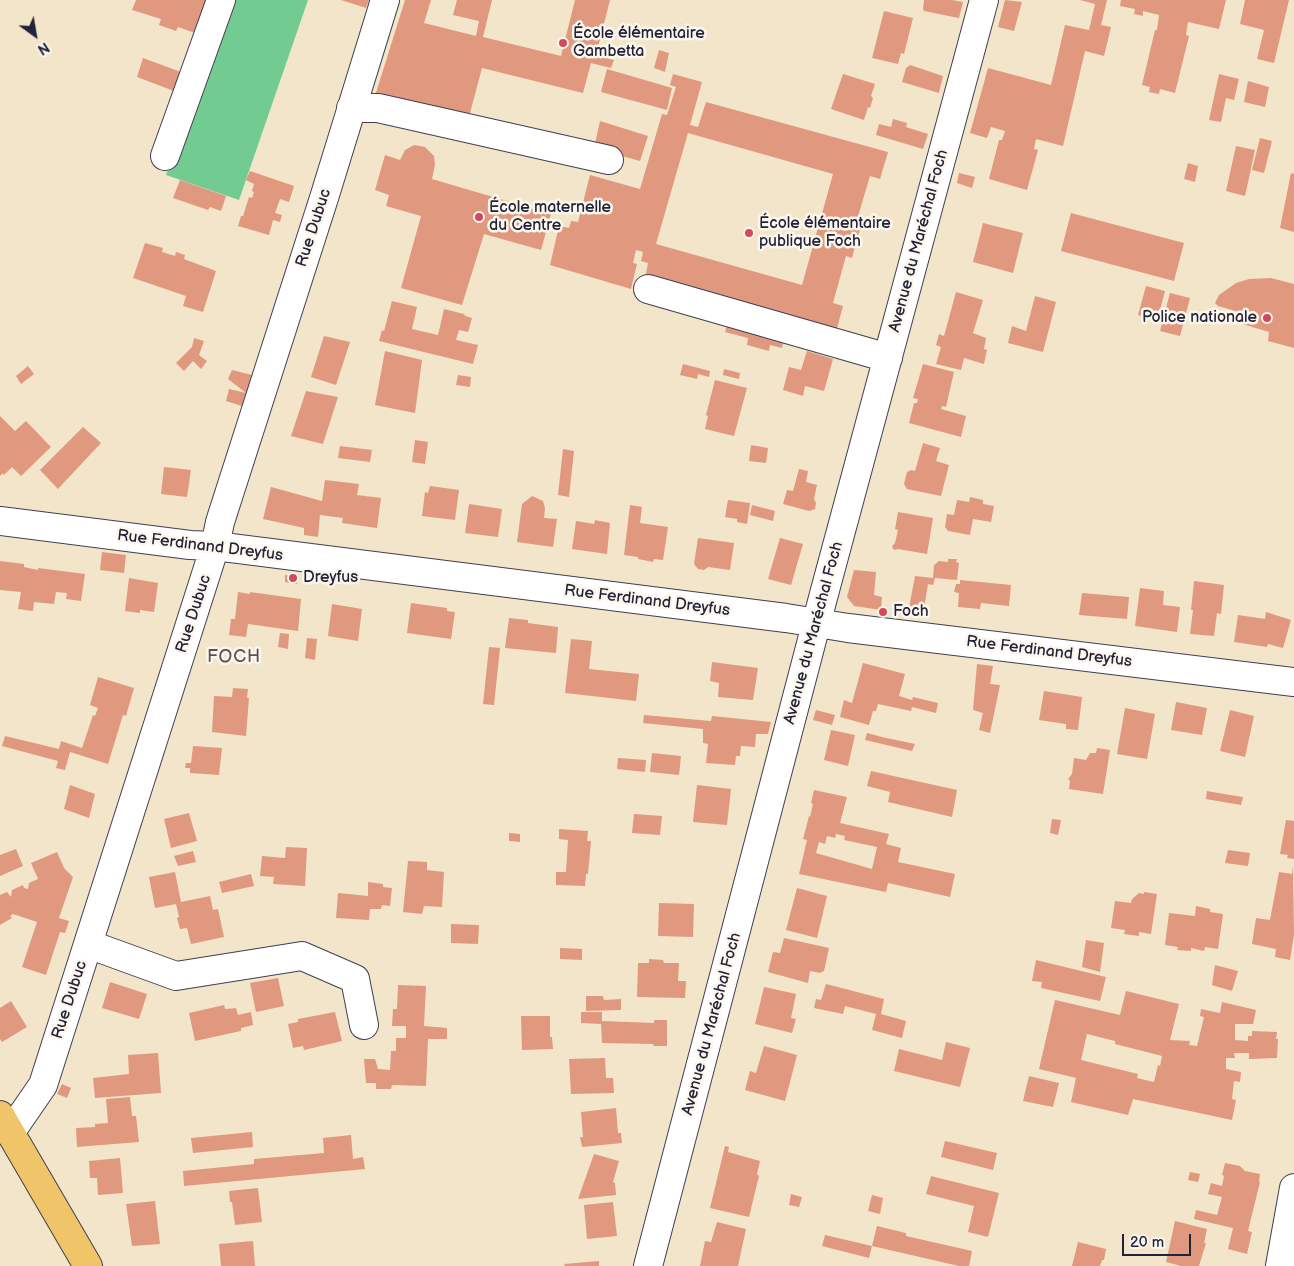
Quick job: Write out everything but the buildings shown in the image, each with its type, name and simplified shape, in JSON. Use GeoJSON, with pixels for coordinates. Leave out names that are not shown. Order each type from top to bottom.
{"type":"FeatureCollection","features":[{"type":"Feature","properties":{"kind":"main road"},"geometry":{"type":"LineString","coordinates":[[5,1124],[88,1266]]}},
{"type":"Feature","properties":{"kind":"street"},"geometry":{"type":"LineString","coordinates":[[165,156],[221,0]]}},
{"type":"Feature","properties":{"kind":"street","name":"Rue Dubuc"},"geometry":{"type":"LineString","coordinates":[[5,1124],[43,1084],[215,546],[220,522],[324,198],[385,0]]}},
{"type":"Feature","properties":{"kind":"street","name":"Avenue du Maréchal Foch"},"geometry":{"type":"LineString","coordinates":[[648,1266],[816,624],[984,0]]}},
{"type":"Feature","properties":{"kind":"street"},"geometry":{"type":"LineString","coordinates":[[351,108],[378,108],[609,160]]}},
{"type":"Feature","properties":{"kind":"street"},"geometry":{"type":"LineString","coordinates":[[648,289],[888,358]]}},
{"type":"Feature","properties":{"kind":"street","name":"Rue Ferdinand Dreyfus"},"geometry":{"type":"LineString","coordinates":[[0,521],[190,545],[215,546],[786,618],[816,624],[1294,682]]}},
{"type":"Feature","properties":{"kind":"street"},"geometry":{"type":"LineString","coordinates":[[88,944],[176,976],[302,956],[355,979],[364,1025]]}},
{"type":"Feature","properties":{"kind":"street"},"geometry":{"type":"LineString","coordinates":[[1280,1266],[1294,1188]]}},
{"type":"Feature","properties":{"kind":"green space"},"geometry":{"type":"Polygon","coordinates":[[[227,0],[308,0],[239,200],[166,175],[227,0]]]}},
{"type":"Feature","properties":{"kind":"place","name":"École élémentaire Gambetta"},"geometry":{"type":"Point","coordinates":[563,43]}},
{"type":"Feature","properties":{"kind":"place","name":"École maternelle du Centre"},"geometry":{"type":"Point","coordinates":[479,217]}},
{"type":"Feature","properties":{"kind":"place","name":"École élémentaire publique Foch"},"geometry":{"type":"Point","coordinates":[749,233]}},
{"type":"Feature","properties":{"kind":"place","name":"Police nationale"},"geometry":{"type":"Point","coordinates":[1267,318]}},
{"type":"Feature","properties":{"kind":"place","name":"Dreyfus"},"geometry":{"type":"Point","coordinates":[293,578]}},
{"type":"Feature","properties":{"kind":"place","name":"Foch"},"geometry":{"type":"Point","coordinates":[883,612]}},
{"type":"Feature","properties":{"kind":"district","name":"FOCH"},"geometry":{"type":"Point","coordinates":[234,657]}}]}
